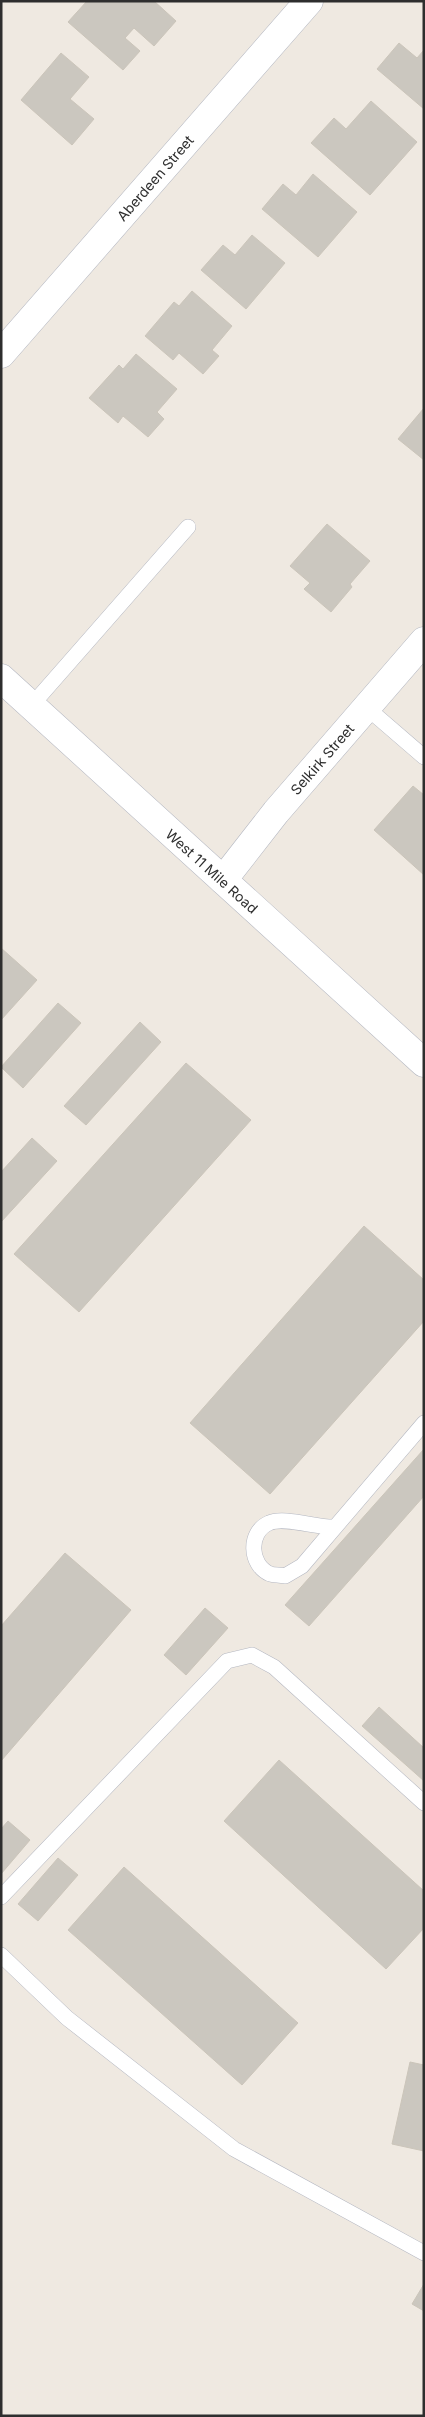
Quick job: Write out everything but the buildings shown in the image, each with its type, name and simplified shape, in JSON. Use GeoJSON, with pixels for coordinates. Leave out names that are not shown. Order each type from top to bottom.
{"type":"FeatureCollection","features":[{"type":"Feature","properties":{"kind":"street","name":"Aberdeen Street"},"geometry":{"type":"LineString","coordinates":[[1,354],[309,1]]}},
{"type":"Feature","properties":{"kind":"street","name":"Selkirk Street"},"geometry":{"type":"LineString","coordinates":[[223,880],[276,812],[424,641]]}},
{"type":"Feature","properties":{"kind":"street","name":"West 11 Mile Road"},"geometry":{"type":"LineString","coordinates":[[1,678],[424,1063]]}},
{"type":"Feature","properties":{"kind":"lane"},"geometry":{"type":"LineString","coordinates":[[31,706],[188,527]]}},
{"type":"Feature","properties":{"kind":"lane"},"geometry":{"type":"LineString","coordinates":[[366,707],[424,757]]}},
{"type":"Feature","properties":{"kind":"lane"},"geometry":{"type":"LineString","coordinates":[[335,1527],[322,1528],[282,1521],[269,1523],[255,1537],[253,1548],[257,1562],[269,1573],[285,1576],[302,1566],[424,1423]]}},
{"type":"Feature","properties":{"kind":"lane"},"geometry":{"type":"LineString","coordinates":[[1,1897],[227,1661],[252,1655],[274,1667],[424,1803]]}},
{"type":"Feature","properties":{"kind":"lane"},"geometry":{"type":"LineString","coordinates":[[1,1955],[67,2018],[234,2149],[424,2253]]}}]}
